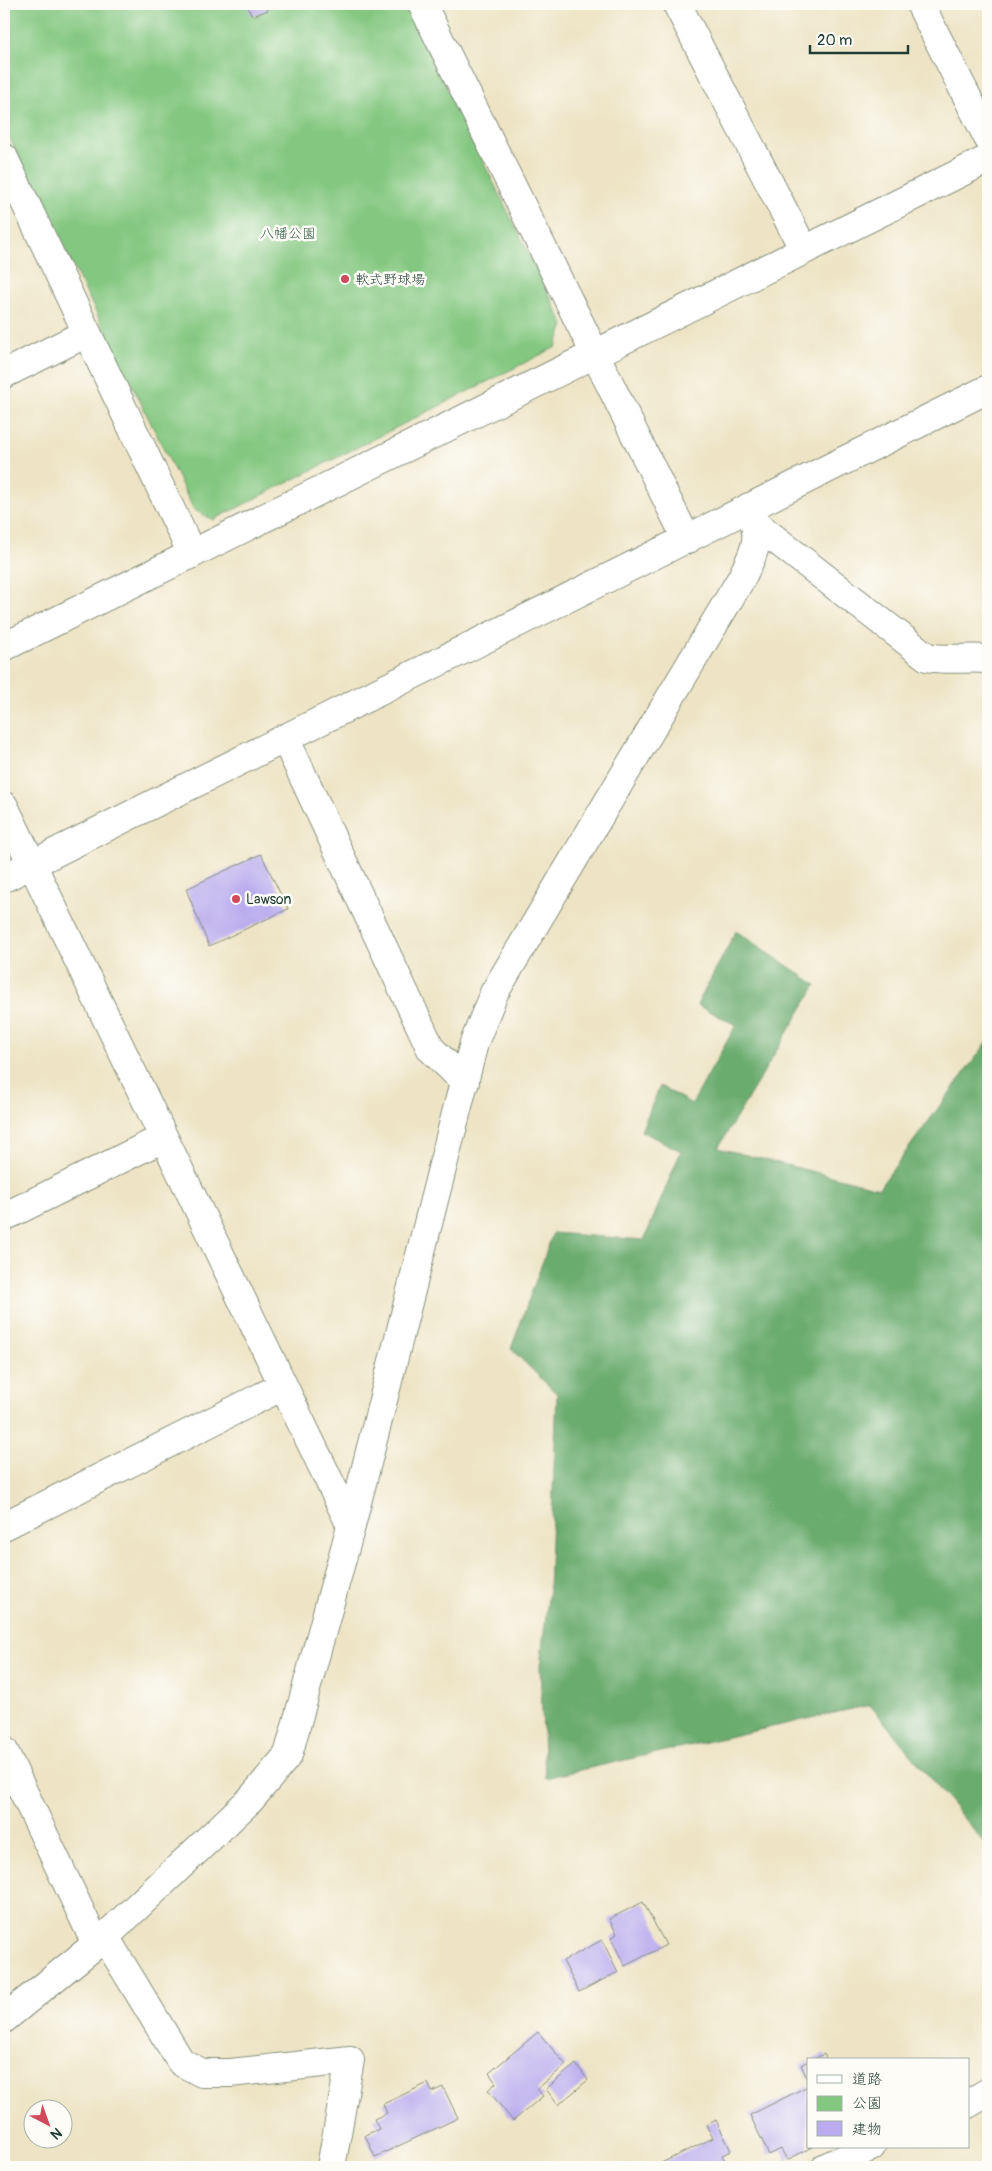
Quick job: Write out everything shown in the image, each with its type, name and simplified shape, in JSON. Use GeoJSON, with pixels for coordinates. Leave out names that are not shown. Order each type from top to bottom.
{"type":"FeatureCollection","features":[{"type":"Feature","properties":{"kind":"street"},"geometry":{"type":"LineString","coordinates":[[422,4],[687,540]]}},
{"type":"Feature","properties":{"kind":"street"},"geometry":{"type":"LineString","coordinates":[[677,4],[804,250]]}},
{"type":"Feature","properties":{"kind":"street"},"geometry":{"type":"LineString","coordinates":[[920,4],[988,138]]}},
{"type":"Feature","properties":{"kind":"street"},"geometry":{"type":"LineString","coordinates":[[4,158],[192,554]]}},
{"type":"Feature","properties":{"kind":"street"},"geometry":{"type":"LineString","coordinates":[[4,648],[988,159]]}},
{"type":"Feature","properties":{"kind":"street"},"geometry":{"type":"LineString","coordinates":[[4,374],[87,333]]}},
{"type":"Feature","properties":{"kind":"street"},"geometry":{"type":"LineString","coordinates":[[4,878],[687,540],[753,516],[988,388]]}},
{"type":"Feature","properties":{"kind":"street"},"geometry":{"type":"LineString","coordinates":[[753,516],[928,657],[943,660],[966,657],[988,659]]}},
{"type":"Feature","properties":{"kind":"street"},"geometry":{"type":"LineString","coordinates":[[4,2019],[101,1940],[251,1799],[288,1754],[350,1526],[474,1043],[494,993],[726,608],[755,548],[753,516]]}},
{"type":"Feature","properties":{"kind":"street"},"geometry":{"type":"LineString","coordinates":[[285,738],[431,1049],[465,1082]]}},
{"type":"Feature","properties":{"kind":"street"},"geometry":{"type":"LineString","coordinates":[[4,806],[350,1526]]}},
{"type":"Feature","properties":{"kind":"street"},"geometry":{"type":"LineString","coordinates":[[4,1217],[163,1138]]}},
{"type":"Feature","properties":{"kind":"street"},"geometry":{"type":"LineString","coordinates":[[4,1526],[283,1386]]}},
{"type":"Feature","properties":{"kind":"street"},"geometry":{"type":"LineString","coordinates":[[4,1751],[101,1940],[181,2062],[202,2073],[230,2073],[350,2060],[331,2167]]}},
{"type":"Feature","properties":{"kind":"street"},"geometry":{"type":"LineString","coordinates":[[970,2103],[988,2092]]}},
{"type":"Feature","properties":{"kind":"street"},"geometry":{"type":"LineString","coordinates":[[826,2167],[869,2148]]}},
{"type":"Feature","properties":{"kind":"green space","name":"八幡公園"},"geometry":{"type":"Polygon","coordinates":[[[4,4],[405,4],[564,325],[556,347],[213,520],[194,510],[4,127],[4,4]]]}},
{"type":"Feature","properties":{"kind":"green space"},"geometry":{"type":"Polygon","coordinates":[[[736,931],[816,985],[718,1148],[879,1188],[988,1041],[988,1848],[870,1705],[545,1778],[540,1666],[549,1589],[557,1394],[511,1349],[553,1233],[644,1240],[681,1151],[641,1131],[660,1086],[692,1104],[736,1025],[697,1005],[736,931]]]}},
{"type":"Feature","properties":{"kind":"building"},"geometry":{"type":"Polygon","coordinates":[[[246,4],[264,4],[268,10],[252,16],[246,4]]]}},
{"type":"Feature","properties":{"kind":"building","name":"Lawson"},"geometry":{"type":"Polygon","coordinates":[[[261,854],[288,909],[209,946],[186,889],[261,854]]]}},
{"type":"Feature","properties":{"kind":"building"},"geometry":{"type":"Polygon","coordinates":[[[643,1902],[666,1945],[625,1966],[611,1938],[617,1934],[609,1919],[643,1902]]]}},
{"type":"Feature","properties":{"kind":"building"},"geometry":{"type":"Polygon","coordinates":[[[602,1940],[618,1972],[579,1992],[563,1961],[602,1940]]]}},
{"type":"Feature","properties":{"kind":"building"},"geometry":{"type":"Polygon","coordinates":[[[538,2032],[566,2065],[537,2089],[543,2096],[513,2121],[488,2090],[496,2083],[489,2073],[538,2032]]]}},
{"type":"Feature","properties":{"kind":"building"},"geometry":{"type":"Polygon","coordinates":[[[824,2054],[826,2058],[816,2058],[824,2054]]]}},
{"type":"Feature","properties":{"kind":"building"},"geometry":{"type":"Polygon","coordinates":[[[807,2062],[807,2078],[801,2065],[807,2062]]]}},
{"type":"Feature","properties":{"kind":"building"},"geometry":{"type":"Polygon","coordinates":[[[576,2064],[588,2080],[558,2105],[546,2089],[576,2064]]]}},
{"type":"Feature","properties":{"kind":"building"},"geometry":{"type":"Polygon","coordinates":[[[428,2083],[432,2092],[443,2087],[458,2118],[375,2157],[365,2135],[379,2129],[374,2119],[387,2113],[383,2104],[428,2083]]]}},
{"type":"Feature","properties":{"kind":"building"},"geometry":{"type":"Polygon","coordinates":[[[807,2086],[807,2148],[810,2148],[787,2160],[781,2149],[769,2155],[750,2115],[807,2086]]]}},
{"type":"Feature","properties":{"kind":"building"},"geometry":{"type":"Polygon","coordinates":[[[716,2120],[731,2151],[722,2155],[728,2167],[653,2167],[713,2138],[706,2125],[716,2120]]]}},
{"type":"Feature","properties":{"kind":"place","name":"軟式野球場"},"geometry":{"type":"Point","coordinates":[345,279]}},
{"type":"Feature","properties":{"kind":"place","name":"Lawson"},"geometry":{"type":"Point","coordinates":[236,899]}}]}
